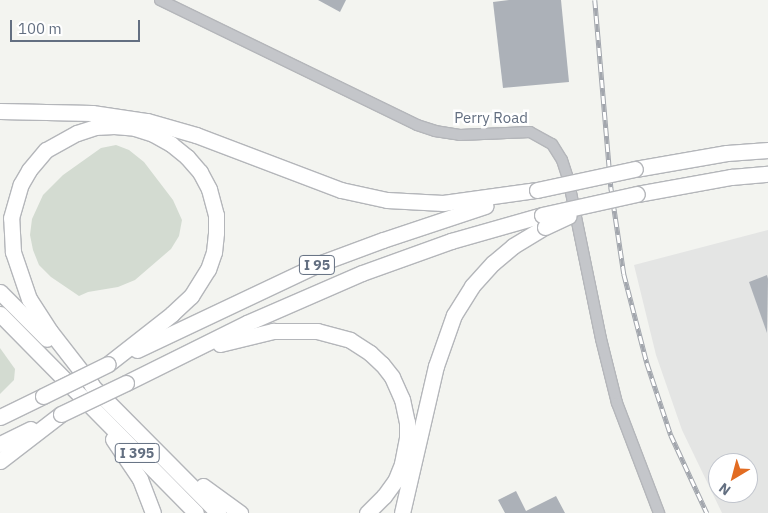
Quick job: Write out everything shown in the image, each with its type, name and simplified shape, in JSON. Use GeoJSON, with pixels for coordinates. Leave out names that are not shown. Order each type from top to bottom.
{"type":"FeatureCollection","features":[{"type":"Feature","properties":{"kind":"highway"},"geometry":{"type":"LineString","coordinates":[[0,110],[92,113],[148,121],[196,135],[341,190],[381,199],[444,203],[537,190]]}},
{"type":"Feature","properties":{"kind":"highway"},"geometry":{"type":"LineString","coordinates":[[92,385],[54,337],[29,299],[13,252],[11,218],[21,184],[29,170],[46,150],[77,133],[95,127],[114,126],[135,128],[153,134],[171,144],[187,157],[200,172],[209,189],[216,215],[216,233],[214,252],[208,269],[192,296],[108,364]]}},
{"type":"Feature","properties":{"kind":"highway","name":"I 95"},"geometry":{"type":"LineString","coordinates":[[0,417],[232,304],[329,260],[421,226],[537,190],[635,169],[727,153],[768,150]]}},
{"type":"Feature","properties":{"kind":"highway","name":"I 95"},"geometry":{"type":"LineString","coordinates":[[0,444],[275,310],[362,272],[451,241],[544,221],[620,198],[731,176],[768,174]]}},
{"type":"Feature","properties":{"kind":"highway"},"geometry":{"type":"LineString","coordinates":[[402,513],[438,360],[454,315],[472,286],[493,263],[544,221]]}},
{"type":"Feature","properties":{"kind":"highway","name":"I 395"},"geometry":{"type":"LineString","coordinates":[[0,292],[218,513]]}},
{"type":"Feature","properties":{"kind":"highway","name":"I 395"},"geometry":{"type":"LineString","coordinates":[[0,314],[196,513]]}},
{"type":"Feature","properties":{"kind":"highway"},"geometry":{"type":"LineString","coordinates":[[0,319],[28,343]]}},
{"type":"Feature","properties":{"kind":"highway"},"geometry":{"type":"LineString","coordinates":[[162,364],[241,338],[283,330],[330,333],[363,348],[382,364],[396,384],[404,407],[408,430],[405,455],[399,472],[384,496],[367,513]]}},
{"type":"Feature","properties":{"kind":"highway"},"geometry":{"type":"LineString","coordinates":[[77,392],[134,470],[153,513]]}},
{"type":"Feature","properties":{"kind":"highway"},"geometry":{"type":"LineString","coordinates":[[0,461],[62,414]]}},
{"type":"Feature","properties":{"kind":"highway"},"geometry":{"type":"LineString","coordinates":[[140,434],[185,472],[240,513]]}},
{"type":"Feature","properties":{"kind":"street","name":"Perry Road"},"geometry":{"type":"LineString","coordinates":[[160,0],[434,131],[460,135],[530,132],[539,135],[552,144],[562,160],[568,178],[601,339],[617,403],[643,475],[660,513]]}},
{"type":"Feature","properties":{"kind":"shaded area"},"geometry":{"type":"Polygon","coordinates":[[[116,145],[129,150],[144,162],[173,200],[182,220],[179,236],[171,249],[135,280],[118,287],[88,292],[79,296],[51,277],[39,265],[30,235],[32,219],[43,195],[63,175],[101,148],[116,145]]]}},
{"type":"Feature","properties":{"kind":"shaded area"},"geometry":{"type":"Polygon","coordinates":[[[768,230],[768,513],[722,513],[717,503],[758,503],[758,453],[708,453],[708,484],[682,430],[656,355],[634,265],[768,230]]]}},
{"type":"Feature","properties":{"kind":"shaded area"},"geometry":{"type":"Polygon","coordinates":[[[0,348],[15,369],[14,380],[0,394],[0,348]]]}},
{"type":"Feature","properties":{"kind":"building"},"geometry":{"type":"Polygon","coordinates":[[[318,0],[346,0],[340,12],[318,0]]]}},
{"type":"Feature","properties":{"kind":"building"},"geometry":{"type":"Polygon","coordinates":[[[509,0],[561,0],[569,82],[503,88],[493,2],[509,0]]]}},
{"type":"Feature","properties":{"kind":"building"},"geometry":{"type":"Polygon","coordinates":[[[767,275],[768,279],[767,333],[749,282],[767,275]]]}},
{"type":"Feature","properties":{"kind":"building"},"geometry":{"type":"Polygon","coordinates":[[[516,491],[526,511],[556,496],[565,513],[505,513],[498,500],[516,491]]]}},
{"type":"Feature","properties":{"kind":"railway"},"geometry":{"type":"LineString","coordinates":[[595,0],[611,187],[624,274],[647,363],[671,435],[707,513]]}}]}
